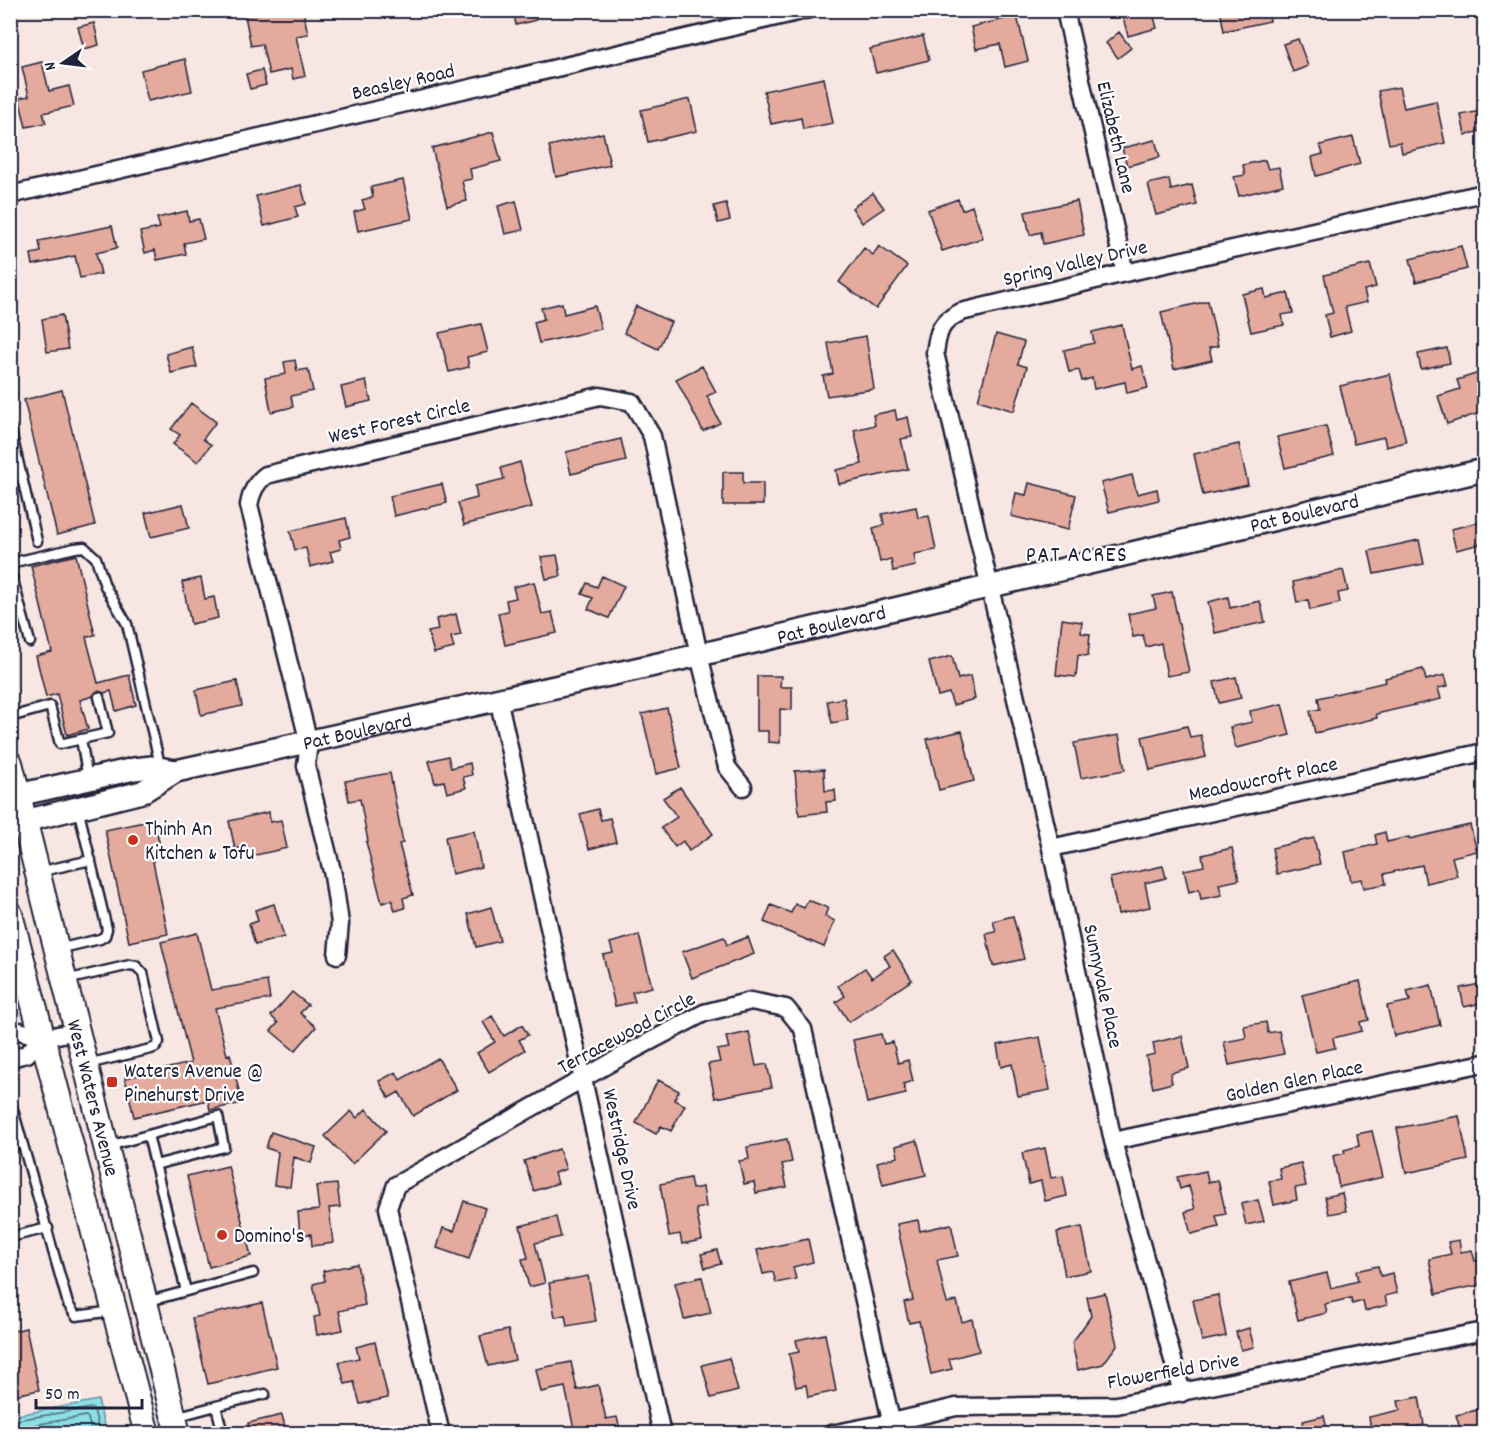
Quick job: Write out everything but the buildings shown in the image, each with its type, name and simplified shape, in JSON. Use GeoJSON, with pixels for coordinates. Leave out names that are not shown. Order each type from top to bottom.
{"type":"FeatureCollection","features":[{"type":"Feature","properties":{"kind":"main road","name":"West Waters Avenue"},"geometry":{"type":"LineString","coordinates":[[10,763],[18,820],[38,872],[176,1425]]}},
{"type":"Feature","properties":{"kind":"main road","name":"West Waters Avenue"},"geometry":{"type":"LineString","coordinates":[[11,918],[147,1434]]}},
{"type":"Feature","properties":{"kind":"main road"},"geometry":{"type":"LineString","coordinates":[[113,1310],[145,1302]]}},
{"type":"Feature","properties":{"kind":"street","name":"Beasley Road"},"geometry":{"type":"LineString","coordinates":[[10,195],[806,10]]}},
{"type":"Feature","properties":{"kind":"street","name":"Elizabeth Lane"},"geometry":{"type":"LineString","coordinates":[[1065,10],[1125,273]]}},
{"type":"Feature","properties":{"kind":"street","name":"Spring Valley Drive"},"geometry":{"type":"LineString","coordinates":[[990,586],[935,353],[938,332],[948,318],[961,312],[1125,273],[1485,193]]}},
{"type":"Feature","properties":{"kind":"street","name":"West Forest Circle"},"geometry":{"type":"LineString","coordinates":[[337,955],[340,923],[333,875],[306,766],[309,743],[249,505],[251,492],[260,479],[273,473],[600,396],[632,402],[652,436],[699,655],[727,767],[743,787]]}},
{"type":"Feature","properties":{"kind":"street","name":"Pat Boulevard"},"geometry":{"type":"LineString","coordinates":[[14,797],[134,769],[169,770],[309,743],[498,698],[699,655],[1485,470]]}},
{"type":"Feature","properties":{"kind":"street","name":"Sunnyvale Place"},"geometry":{"type":"LineString","coordinates":[[990,586],[1051,848],[1113,1141],[1182,1394]]}},
{"type":"Feature","properties":{"kind":"street","name":"Westridge Drive"},"geometry":{"type":"LineString","coordinates":[[498,698],[585,1078],[662,1434]]}},
{"type":"Feature","properties":{"kind":"street","name":"Meadowcroft Place"},"geometry":{"type":"LineString","coordinates":[[1051,848],[1485,752]]}},
{"type":"Feature","properties":{"kind":"street","name":"Pat Boulevard"},"geometry":{"type":"LineString","coordinates":[[18,820],[142,792],[169,770]]}},
{"type":"Feature","properties":{"kind":"street","name":"Terracewood Circle"},"geometry":{"type":"LineString","coordinates":[[441,1434],[388,1208],[396,1185],[626,1054],[704,1013],[751,1001],[786,1008],[803,1029],[893,1428]]}},
{"type":"Feature","properties":{"kind":"street"},"geometry":{"type":"LineString","coordinates":[[10,1034],[20,1031],[42,1038],[78,1031]]}},
{"type":"Feature","properties":{"kind":"street"},"geometry":{"type":"LineString","coordinates":[[10,1058],[27,1054],[42,1038]]}},
{"type":"Feature","properties":{"kind":"street","name":"Golden Glen Place"},"geometry":{"type":"LineString","coordinates":[[1113,1141],[1485,1063]]}},
{"type":"Feature","properties":{"kind":"street","name":"Flowerfield Drive"},"geometry":{"type":"LineString","coordinates":[[831,1434],[893,1428],[956,1407],[1117,1405],[1182,1394],[1485,1331]]}},
{"type":"Feature","properties":{"kind":"lane"},"geometry":{"type":"LineString","coordinates":[[10,427],[37,541]]}},
{"type":"Feature","properties":{"kind":"lane"},"geometry":{"type":"LineString","coordinates":[[10,471],[20,469]]}},
{"type":"Feature","properties":{"kind":"lane"},"geometry":{"type":"LineString","coordinates":[[30,642],[10,567],[19,561],[84,547],[96,558],[105,586],[127,624],[169,770]]}},
{"type":"Feature","properties":{"kind":"lane"},"geometry":{"type":"LineString","coordinates":[[10,717],[50,706],[60,744],[108,733],[99,697]]}},
{"type":"Feature","properties":{"kind":"lane"},"geometry":{"type":"LineString","coordinates":[[81,739],[89,779]]}},
{"type":"Feature","properties":{"kind":"lane"},"geometry":{"type":"LineString","coordinates":[[57,949],[100,939],[105,936],[107,929],[78,808]]}},
{"type":"Feature","properties":{"kind":"lane"},"geometry":{"type":"LineString","coordinates":[[38,872],[90,860]]}},
{"type":"Feature","properties":{"kind":"lane"},"geometry":{"type":"LineString","coordinates":[[65,980],[130,965],[136,966],[143,973],[159,1042],[156,1047],[86,1064]]}},
{"type":"Feature","properties":{"kind":"lane"},"geometry":{"type":"LineString","coordinates":[[10,1099],[68,1304],[76,1316],[113,1310]]}},
{"type":"Feature","properties":{"kind":"lane"},"geometry":{"type":"LineString","coordinates":[[107,1146],[218,1116],[224,1147],[155,1165]]}},
{"type":"Feature","properties":{"kind":"lane"},"geometry":{"type":"LineString","coordinates":[[148,1135],[186,1291]]}},
{"type":"Feature","properties":{"kind":"lane"},"geometry":{"type":"LineString","coordinates":[[10,1145],[22,1142]]}},
{"type":"Feature","properties":{"kind":"lane"},"geometry":{"type":"LineString","coordinates":[[10,1237],[48,1228]]}},
{"type":"Feature","properties":{"kind":"lane"},"geometry":{"type":"LineString","coordinates":[[145,1302],[253,1273]]}},
{"type":"Feature","properties":{"kind":"lane"},"geometry":{"type":"LineString","coordinates":[[176,1425],[216,1406],[265,1394]]}},
{"type":"Feature","properties":{"kind":"lane"},"geometry":{"type":"LineString","coordinates":[[216,1406],[223,1434]]}},
{"type":"Feature","properties":{"kind":"water"},"geometry":{"type":"Polygon","coordinates":[[[98,1400],[106,1433],[11,1433],[11,1416],[98,1400]]]}},
{"type":"Feature","properties":{"kind":"place","name":"Thinh An Kitchen & Tofu"},"geometry":{"type":"Point","coordinates":[133,840]}},
{"type":"Feature","properties":{"kind":"place","name":"Waters Avenue @ Pinehurst Drive"},"geometry":{"type":"Point","coordinates":[112,1082]}},
{"type":"Feature","properties":{"kind":"place","name":"Domino's"},"geometry":{"type":"Point","coordinates":[222,1235]}},
{"type":"Feature","properties":{"kind":"district","name":"PAT ACRES"},"geometry":{"type":"Point","coordinates":[1077,553]}}]}
